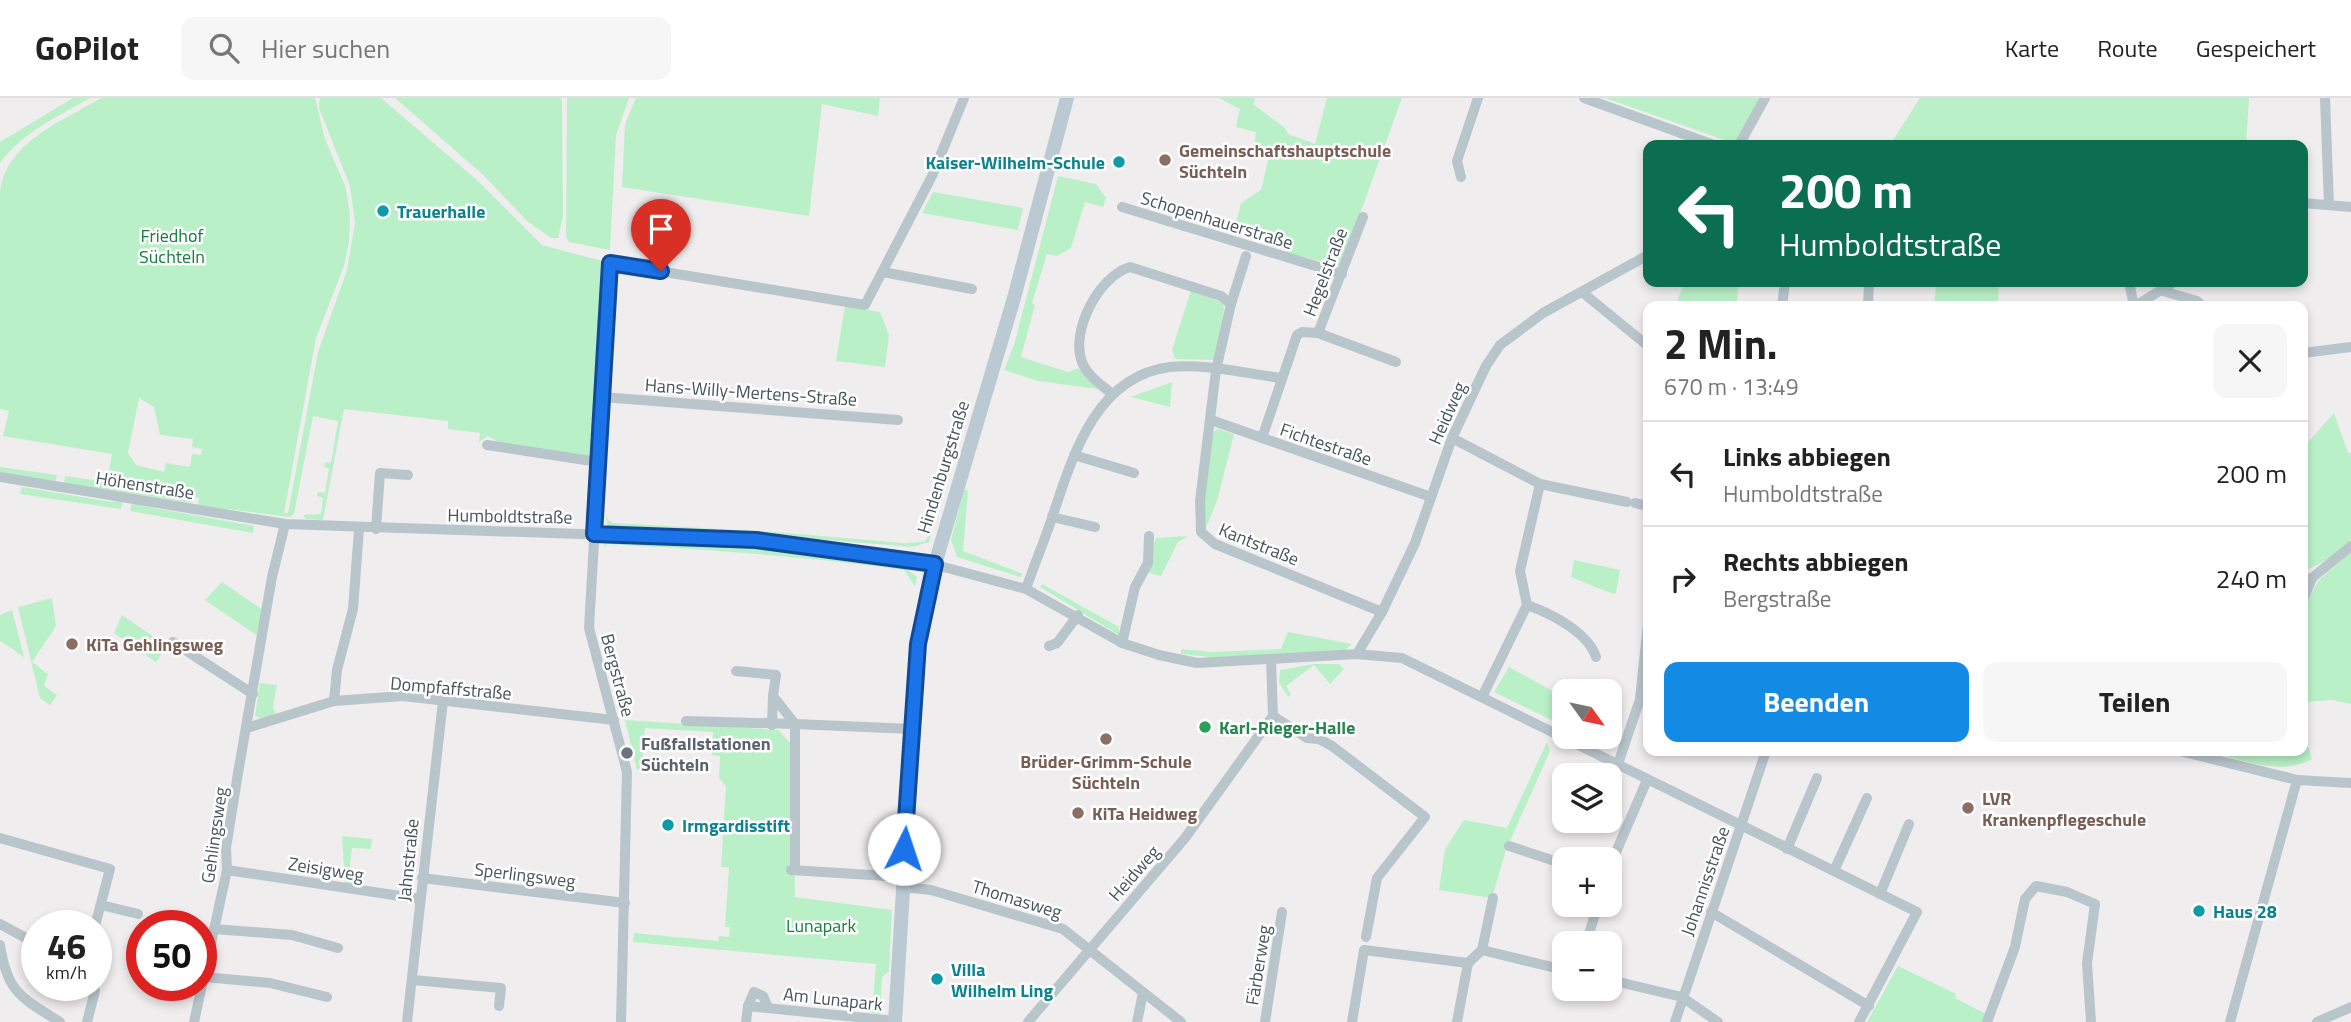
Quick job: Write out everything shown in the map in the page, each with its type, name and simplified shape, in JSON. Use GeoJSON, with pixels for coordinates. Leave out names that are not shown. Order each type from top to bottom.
{"type":"FeatureCollection","features":[{"type":"Feature","properties":{"kind":"main road","name":"Hindenburgstraße"},"geometry":{"type":"LineString","coordinates":[[895,1022],[918,644],[935,564],[1014,298],[1067,98]]}},
{"type":"Feature","properties":{"kind":"street"},"geometry":{"type":"LineString","coordinates":[[964,98],[932,176],[883,272],[972,289]]}},
{"type":"Feature","properties":{"kind":"street"},"geometry":{"type":"LineString","coordinates":[[1461,177],[1457,161],[1478,98]]}},
{"type":"Feature","properties":{"kind":"street"},"geometry":{"type":"LineString","coordinates":[[1584,98],[1700,140]]}},
{"type":"Feature","properties":{"kind":"street"},"geometry":{"type":"LineString","coordinates":[[1742,140],[1765,98]]}},
{"type":"Feature","properties":{"kind":"street"},"geometry":{"type":"LineString","coordinates":[[2325,98],[2329,205]]}},
{"type":"Feature","properties":{"kind":"street"},"geometry":{"type":"LineString","coordinates":[[2308,203],[2351,207]]}},
{"type":"Feature","properties":{"kind":"street","name":"Schopenhauerstraße"},"geometry":{"type":"LineString","coordinates":[[1122,207],[1342,274]]}},
{"type":"Feature","properties":{"kind":"street","name":"Hegelstraße"},"geometry":{"type":"LineString","coordinates":[[1262,438],[1297,335],[1302,332],[1318,333],[1363,217]]}},
{"type":"Feature","properties":{"kind":"street","name":"Kantstraße"},"geometry":{"type":"LineString","coordinates":[[1246,257],[1231,304],[1216,370],[1199,515],[1201,532],[1207,540],[1382,612]]}},
{"type":"Feature","properties":{"kind":"street","name":"Heidweg"},"geometry":{"type":"LineString","coordinates":[[1357,654],[1382,612],[1415,542],[1452,438],[1486,366],[1500,345],[1543,313],[1643,258]]}},
{"type":"Feature","properties":{"kind":"street","name":"Bergstraße"},"geometry":{"type":"LineString","coordinates":[[621,1022],[627,772],[589,628],[610,263],[865,305],[883,272]]}},
{"type":"Feature","properties":{"kind":"street"},"geometry":{"type":"LineString","coordinates":[[1112,394],[1087,373],[1079,346],[1095,293],[1115,271],[1130,267],[1222,296],[1231,304]]}},
{"type":"Feature","properties":{"kind":"street"},"geometry":{"type":"LineString","coordinates":[[2144,301],[2168,287]]}},
{"type":"Feature","properties":{"kind":"street"},"geometry":{"type":"LineString","coordinates":[[2163,291],[2197,301]]}},
{"type":"Feature","properties":{"kind":"street"},"geometry":{"type":"LineString","coordinates":[[1583,292],[1643,342]]}},
{"type":"Feature","properties":{"kind":"street"},"geometry":{"type":"LineString","coordinates":[[1318,333],[1396,362]]}},
{"type":"Feature","properties":{"kind":"street"},"geometry":{"type":"LineString","coordinates":[[2308,353],[2351,346]]}},
{"type":"Feature","properties":{"kind":"street"},"geometry":{"type":"LineString","coordinates":[[1026,589],[1074,455],[1085,431],[1112,394],[1129,380],[1171,367],[1282,378]]}},
{"type":"Feature","properties":{"kind":"street","name":"Hans-Willy-Mertens-Straße"},"geometry":{"type":"LineString","coordinates":[[602,397],[898,420]]}},
{"type":"Feature","properties":{"kind":"street","name":"Fichtestraße"},"geometry":{"type":"LineString","coordinates":[[1211,420],[1432,497]]}},
{"type":"Feature","properties":{"kind":"street"},"geometry":{"type":"LineString","coordinates":[[1452,438],[1540,484],[1643,505]]}},
{"type":"Feature","properties":{"kind":"street"},"geometry":{"type":"LineString","coordinates":[[488,445],[598,462]]}},
{"type":"Feature","properties":{"kind":"street"},"geometry":{"type":"LineString","coordinates":[[1074,455],[1134,473]]}},
{"type":"Feature","properties":{"kind":"street"},"geometry":{"type":"LineString","coordinates":[[376,529],[380,472],[408,475]]}},
{"type":"Feature","properties":{"kind":"street","name":"Höhenstraße"},"geometry":{"type":"LineString","coordinates":[[0,477],[285,524]]}},
{"type":"Feature","properties":{"kind":"street"},"geometry":{"type":"LineString","coordinates":[[1482,697],[1527,605],[1520,571],[1540,484]]}},
{"type":"Feature","properties":{"kind":"street"},"geometry":{"type":"LineString","coordinates":[[1052,517],[1095,527]]}},
{"type":"Feature","properties":{"kind":"street","name":"Humboldtstraße"},"geometry":{"type":"LineString","coordinates":[[285,524],[359,529],[756,540],[935,564],[1026,589],[1078,615],[1122,643],[1158,655],[1197,663],[1357,654],[1402,658],[1616,763]]}},
{"type":"Feature","properties":{"kind":"street","name":"Gehlingsweg"},"geometry":{"type":"LineString","coordinates":[[217,915],[227,870],[226,848],[272,577],[285,524]]}},
{"type":"Feature","properties":{"kind":"street"},"geometry":{"type":"LineString","coordinates":[[334,701],[337,670],[356,586],[359,529]]}},
{"type":"Feature","properties":{"kind":"street"},"geometry":{"type":"LineString","coordinates":[[1122,643],[1135,587],[1148,563],[1149,536]]}},
{"type":"Feature","properties":{"kind":"street"},"geometry":{"type":"LineString","coordinates":[[2308,578],[2351,546]]}},
{"type":"Feature","properties":{"kind":"street"},"geometry":{"type":"LineString","coordinates":[[1527,605],[1544,611],[1583,638],[1593,648],[1596,657]]}},
{"type":"Feature","properties":{"kind":"street"},"geometry":{"type":"LineString","coordinates":[[1049,646],[1057,643],[1078,615]]}},
{"type":"Feature","properties":{"kind":"street"},"geometry":{"type":"LineString","coordinates":[[173,642],[253,694]]}},
{"type":"Feature","properties":{"kind":"street"},"geometry":{"type":"LineString","coordinates":[[1271,660],[1273,716],[1307,738],[1319,739],[1332,746],[1425,817],[1377,878],[1366,937]]}},
{"type":"Feature","properties":{"kind":"street"},"geometry":{"type":"LineString","coordinates":[[736,671],[776,676],[772,725]]}},
{"type":"Feature","properties":{"kind":"street","name":"Dompfaffstraße"},"geometry":{"type":"LineString","coordinates":[[247,728],[334,701],[402,696],[614,720]]}},
{"type":"Feature","properties":{"kind":"street"},"geometry":{"type":"LineString","coordinates":[[773,696],[795,724]]}},
{"type":"Feature","properties":{"kind":"street","name":"Jahnstraße"},"geometry":{"type":"LineString","coordinates":[[407,1022],[443,701]]}},
{"type":"Feature","properties":{"kind":"street"},"geometry":{"type":"LineString","coordinates":[[1618,763],[1643,702]]}},
{"type":"Feature","properties":{"kind":"street","name":"Heidweg"},"geometry":{"type":"LineString","coordinates":[[1028,1022],[1185,838],[1273,716]]}},
{"type":"Feature","properties":{"kind":"street"},"geometry":{"type":"LineString","coordinates":[[686,721],[912,729]]}},
{"type":"Feature","properties":{"kind":"street","name":"Thomasweg"},"geometry":{"type":"LineString","coordinates":[[795,724],[792,870],[902,882],[1052,924],[1089,948],[1181,1022]]}},
{"type":"Feature","properties":{"kind":"street","name":"Johannisstraße"},"geometry":{"type":"LineString","coordinates":[[1675,1022],[1764,756]]}},
{"type":"Feature","properties":{"kind":"street"},"geometry":{"type":"LineString","coordinates":[[2200,756],[2297,780],[2351,783]]}},
{"type":"Feature","properties":{"kind":"street","name":"Humboldtstraße"},"geometry":{"type":"LineString","coordinates":[[1622,766],[1917,912],[1869,1006]]}},
{"type":"Feature","properties":{"kind":"street"},"geometry":{"type":"LineString","coordinates":[[1787,849],[1817,778]]}},
{"type":"Feature","properties":{"kind":"street"},"geometry":{"type":"LineString","coordinates":[[1618,847],[1647,780]]}},
{"type":"Feature","properties":{"kind":"street"},"geometry":{"type":"LineString","coordinates":[[2230,1022],[2297,780]]}},
{"type":"Feature","properties":{"kind":"street"},"geometry":{"type":"LineString","coordinates":[[1834,871],[1867,798]]}},
{"type":"Feature","properties":{"kind":"street"},"geometry":{"type":"LineString","coordinates":[[1880,894],[1909,824]]}},
{"type":"Feature","properties":{"kind":"street"},"geometry":{"type":"LineString","coordinates":[[0,838],[110,869],[100,910]]}},
{"type":"Feature","properties":{"kind":"street"},"geometry":{"type":"LineString","coordinates":[[1509,846],[1552,860]]}},
{"type":"Feature","properties":{"kind":"street","name":"Zeisigweg"},"geometry":{"type":"LineString","coordinates":[[227,870],[420,899]]}},
{"type":"Feature","properties":{"kind":"street","name":"Sperlingsweg"},"geometry":{"type":"LineString","coordinates":[[422,878],[625,903]]}},
{"type":"Feature","properties":{"kind":"street"},"geometry":{"type":"LineString","coordinates":[[1987,1022],[2015,947],[2025,899],[2036,886],[2067,892],[2095,904],[2087,963],[2091,1022]]}},
{"type":"Feature","properties":{"kind":"street"},"geometry":{"type":"LineString","coordinates":[[1457,1022],[1468,963],[1482,950],[1493,898]]}},
{"type":"Feature","properties":{"kind":"street"},"geometry":{"type":"LineString","coordinates":[[101,905],[126,912]]}},
{"type":"Feature","properties":{"kind":"street","name":"Färberweg"},"geometry":{"type":"LineString","coordinates":[[1265,1022],[1282,912]]}},
{"type":"Feature","properties":{"kind":"street"},"geometry":{"type":"LineString","coordinates":[[1710,912],[1869,1006],[1859,1022]]}},
{"type":"Feature","properties":{"kind":"street"},"geometry":{"type":"LineString","coordinates":[[0,924],[21,935]]}},
{"type":"Feature","properties":{"kind":"street"},"geometry":{"type":"LineString","coordinates":[[217,929],[292,935],[338,948]]}},
{"type":"Feature","properties":{"kind":"street"},"geometry":{"type":"LineString","coordinates":[[0,945],[4,972],[21,998],[60,1022]]}},
{"type":"Feature","properties":{"kind":"street"},"geometry":{"type":"LineString","coordinates":[[1352,1022],[1364,950],[1468,963]]}},
{"type":"Feature","properties":{"kind":"street"},"geometry":{"type":"LineString","coordinates":[[1482,950],[1552,967]]}},
{"type":"Feature","properties":{"kind":"street"},"geometry":{"type":"LineString","coordinates":[[217,977],[270,983],[327,997]]}},
{"type":"Feature","properties":{"kind":"street"},"geometry":{"type":"LineString","coordinates":[[413,980],[501,988],[499,1006]]}},
{"type":"Feature","properties":{"kind":"street"},"geometry":{"type":"LineString","coordinates":[[1622,984],[1682,997],[1718,1022]]}},
{"type":"Feature","properties":{"kind":"street"},"geometry":{"type":"LineString","coordinates":[[1137,1022],[1143,993]]}},
{"type":"Feature","properties":{"kind":"street"},"geometry":{"type":"LineString","coordinates":[[87,1022],[92,1001]]}},
{"type":"Feature","properties":{"kind":"street","name":"Gehlingsweg"},"geometry":{"type":"LineString","coordinates":[[194,1022],[199,1001]]}},
{"type":"Feature","properties":{"kind":"street","name":"Am Lunapark"},"geometry":{"type":"LineString","coordinates":[[746,1022],[748,1006],[895,1022]]}},
{"type":"Feature","properties":{"kind":"street"},"geometry":{"type":"LineString","coordinates":[[2317,1022],[2351,1007]]}},
{"type":"Feature","properties":{"kind":"green space"},"geometry":{"type":"Polygon","coordinates":[[[73,98],[90,98],[30,134],[0,163],[0,142],[73,98]]]}},
{"type":"Feature","properties":{"kind":"green space","name":"Friedhof Süchteln"},"geometry":{"type":"Polygon","coordinates":[[[101,98],[315,98],[325,139],[346,188],[350,215],[349,242],[344,266],[316,338],[284,513],[288,513],[318,352],[347,270],[355,223],[350,186],[319,108],[320,98],[381,98],[477,180],[542,245],[602,261],[593,456],[501,444],[488,436],[479,442],[480,433],[448,429],[448,421],[344,409],[323,520],[306,519],[303,515],[321,514],[323,498],[317,496],[318,492],[325,493],[329,468],[324,467],[325,462],[331,463],[338,421],[313,416],[294,514],[289,517],[198,505],[199,498],[194,497],[192,503],[64,483],[65,476],[107,482],[112,454],[3,436],[9,411],[0,409],[0,193],[4,175],[24,147],[38,135],[101,98]],[[139,398],[128,453],[136,465],[164,472],[166,463],[190,467],[192,454],[201,455],[202,449],[192,447],[193,439],[160,435],[154,407],[139,398]]]}},
{"type":"Feature","properties":{"kind":"green space"},"geometry":{"type":"Polygon","coordinates":[[[395,98],[562,98],[563,216],[558,238],[551,238],[528,222],[482,174],[395,98]]]}},
{"type":"Feature","properties":{"kind":"green space"},"geometry":{"type":"Polygon","coordinates":[[[567,98],[629,98],[616,135],[610,250],[569,242],[566,237],[567,98]]]}},
{"type":"Feature","properties":{"kind":"green space"},"geometry":{"type":"Polygon","coordinates":[[[636,98],[880,98],[878,116],[822,104],[809,216],[622,187],[625,124],[636,98]]]}},
{"type":"Feature","properties":{"kind":"green space"},"geometry":{"type":"Polygon","coordinates":[[[1219,98],[1255,98],[1254,105],[1284,127],[1288,134],[1315,144],[1327,98],[1402,98],[1341,266],[1286,253],[1287,245],[1235,228],[1241,203],[1261,190],[1270,152],[1268,148],[1254,144],[1256,132],[1236,127],[1240,109],[1219,98]]]}},
{"type":"Feature","properties":{"kind":"green space"},"geometry":{"type":"Polygon","coordinates":[[[1605,98],[1763,98],[1738,140],[1725,140],[1605,98]]]}},
{"type":"Feature","properties":{"kind":"green space"},"geometry":{"type":"Polygon","coordinates":[[[1920,98],[2249,98],[2246,140],[1893,140],[1920,98]]]}},
{"type":"Feature","properties":{"kind":"green space"},"geometry":{"type":"Polygon","coordinates":[[[1058,176],[1096,184],[1106,198],[1103,207],[1085,202],[1071,248],[1057,256],[1047,254],[1032,303],[1035,305],[1021,357],[1068,372],[1078,368],[1098,389],[1038,381],[1004,370],[1014,345],[1058,176]]]}},
{"type":"Feature","properties":{"kind":"green space"},"geometry":{"type":"Polygon","coordinates":[[[933,192],[1023,208],[1018,230],[922,213],[933,192]]]}},
{"type":"Feature","properties":{"kind":"green space"},"geometry":{"type":"Polygon","coordinates":[[[1683,287],[1738,287],[1737,301],[1677,301],[1683,287]]]}},
{"type":"Feature","properties":{"kind":"green space"},"geometry":{"type":"Polygon","coordinates":[[[1936,287],[1999,287],[1998,301],[1934,301],[1936,287]]]}},
{"type":"Feature","properties":{"kind":"green space"},"geometry":{"type":"Polygon","coordinates":[[[1191,290],[1223,303],[1214,360],[1175,359],[1172,350],[1191,290]]]}},
{"type":"Feature","properties":{"kind":"green space"},"geometry":{"type":"Polygon","coordinates":[[[845,306],[880,312],[889,335],[885,367],[836,361],[845,306]]]}},
{"type":"Feature","properties":{"kind":"green space"},"geometry":{"type":"Polygon","coordinates":[[[1172,382],[1170,407],[1131,397],[1172,382]]]}},
{"type":"Feature","properties":{"kind":"green space"},"geometry":{"type":"Polygon","coordinates":[[[2334,413],[2348,453],[2351,453],[2351,539],[2330,558],[2308,569],[2308,442],[2334,413]]]}},
{"type":"Feature","properties":{"kind":"green space"},"geometry":{"type":"Polygon","coordinates":[[[1218,429],[1234,434],[1217,501],[1205,530],[1204,506],[1213,432],[1218,429]]]}},
{"type":"Feature","properties":{"kind":"green space"},"geometry":{"type":"Polygon","coordinates":[[[0,467],[57,475],[56,481],[0,473],[0,467]]]}},
{"type":"Feature","properties":{"kind":"green space"},"geometry":{"type":"Polygon","coordinates":[[[22,487],[112,502],[123,500],[121,509],[20,494],[22,487]]]}},
{"type":"Feature","properties":{"kind":"green space"},"geometry":{"type":"Polygon","coordinates":[[[964,490],[968,490],[963,551],[1023,574],[1020,577],[957,557],[951,540],[964,490]]]}},
{"type":"Feature","properties":{"kind":"green space"},"geometry":{"type":"Polygon","coordinates":[[[132,501],[143,506],[254,526],[253,533],[130,511],[132,501]]]}},
{"type":"Feature","properties":{"kind":"green space"},"geometry":{"type":"Polygon","coordinates":[[[605,513],[613,523],[775,532],[903,543],[924,542],[933,531],[929,542],[912,547],[767,535],[762,538],[747,534],[608,528],[605,513]]]}},
{"type":"Feature","properties":{"kind":"green space"},"geometry":{"type":"Polygon","coordinates":[[[1188,536],[1178,542],[1161,576],[1145,572],[1156,538],[1188,536]]]}},
{"type":"Feature","properties":{"kind":"green space"},"geometry":{"type":"Polygon","coordinates":[[[606,541],[760,544],[763,547],[904,567],[917,577],[915,586],[904,570],[720,551],[608,544],[603,548],[606,541]]]}},
{"type":"Feature","properties":{"kind":"green space"},"geometry":{"type":"Polygon","coordinates":[[[2351,552],[2351,704],[2332,700],[2308,702],[2308,600],[2318,581],[2351,552]]]}},
{"type":"Feature","properties":{"kind":"green space"},"geometry":{"type":"Polygon","coordinates":[[[1574,560],[1620,570],[1616,593],[1571,577],[1574,560]]]}},
{"type":"Feature","properties":{"kind":"green space"},"geometry":{"type":"Polygon","coordinates":[[[222,582],[263,610],[258,636],[205,600],[222,582]]]}},
{"type":"Feature","properties":{"kind":"green space"},"geometry":{"type":"Polygon","coordinates":[[[1042,584],[1119,627],[1119,635],[1040,587],[1042,584]]]}},
{"type":"Feature","properties":{"kind":"green space"},"geometry":{"type":"Polygon","coordinates":[[[52,598],[56,626],[32,662],[48,674],[44,686],[57,695],[50,705],[40,698],[18,607],[52,598]]]}},
{"type":"Feature","properties":{"kind":"green space"},"geometry":{"type":"Polygon","coordinates":[[[12,610],[24,657],[0,641],[0,615],[12,610]]]}},
{"type":"Feature","properties":{"kind":"green space"},"geometry":{"type":"Polygon","coordinates":[[[122,615],[167,646],[156,662],[114,633],[122,615]]]}},
{"type":"Feature","properties":{"kind":"green space"},"geometry":{"type":"Polygon","coordinates":[[[1288,632],[1352,644],[1345,650],[1219,658],[1181,654],[1181,649],[1211,652],[1281,649],[1288,632]]]}},
{"type":"Feature","properties":{"kind":"green space"},"geometry":{"type":"Polygon","coordinates":[[[1314,664],[1339,664],[1344,669],[1330,684],[1314,665],[1286,686],[1291,694],[1288,697],[1279,682],[1280,670],[1314,664]]]}},
{"type":"Feature","properties":{"kind":"green space"},"geometry":{"type":"Polygon","coordinates":[[[1509,667],[1552,690],[1552,720],[1494,692],[1509,667]]]}},
{"type":"Feature","properties":{"kind":"green space"},"geometry":{"type":"Polygon","coordinates":[[[260,683],[277,685],[273,706],[276,716],[264,720],[255,716],[260,683]]]}},
{"type":"Feature","properties":{"kind":"green space","name":"Lunapark"},"geometry":{"type":"Polygon","coordinates":[[[625,720],[778,730],[792,745],[795,897],[892,910],[889,971],[882,977],[880,1014],[872,1013],[876,964],[633,942],[634,933],[718,941],[719,936],[729,937],[730,927],[725,927],[729,867],[721,867],[726,786],[719,778],[720,756],[712,755],[713,732],[645,728],[642,770],[637,770],[625,720]]]}},
{"type":"Feature","properties":{"kind":"green space"},"geometry":{"type":"Polygon","coordinates":[[[1547,742],[1550,751],[1506,850],[1492,898],[1439,890],[1445,849],[1464,820],[1507,828],[1547,742]]]}},
{"type":"Feature","properties":{"kind":"green space"},"geometry":{"type":"Polygon","coordinates":[[[2308,747],[2312,759],[2287,766],[2247,762],[2226,756],[2308,756],[2308,747]]]}},
{"type":"Feature","properties":{"kind":"green space"},"geometry":{"type":"Polygon","coordinates":[[[342,836],[372,839],[371,849],[352,848],[349,874],[359,877],[358,887],[345,883],[342,836]]]}},
{"type":"Feature","properties":{"kind":"green space"},"geometry":{"type":"Polygon","coordinates":[[[1898,966],[1956,994],[1955,998],[1986,1014],[1982,1022],[1867,1022],[1898,966]]]}},
{"type":"Feature","properties":{"kind":"place","name":"Gemeinschaftshauptschule Süchteln"},"geometry":{"type":"Point","coordinates":[1165,160]}},
{"type":"Feature","properties":{"kind":"place","name":"Kaiser-Wilhelm-Schule"},"geometry":{"type":"Point","coordinates":[1119,162]}},
{"type":"Feature","properties":{"kind":"place","name":"Trauerhalle"},"geometry":{"type":"Point","coordinates":[383,211]}},
{"type":"Feature","properties":{"kind":"place","name":"KiTa Gehlingsweg"},"geometry":{"type":"Point","coordinates":[72,644]}},
{"type":"Feature","properties":{"kind":"place","name":"Karl-Rieger-Halle"},"geometry":{"type":"Point","coordinates":[1205,727]}},
{"type":"Feature","properties":{"kind":"place","name":"Brüder-Grimm-Schule Süchteln"},"geometry":{"type":"Point","coordinates":[1106,739]}},
{"type":"Feature","properties":{"kind":"place","name":"Fußfallstationen Süchteln"},"geometry":{"type":"Point","coordinates":[627,753]}},
{"type":"Feature","properties":{"kind":"place","name":"LVR Krankenpflegeschule"},"geometry":{"type":"Point","coordinates":[1968,808]}},
{"type":"Feature","properties":{"kind":"place","name":"KiTa Heidweg"},"geometry":{"type":"Point","coordinates":[1078,813]}},
{"type":"Feature","properties":{"kind":"place","name":"Irmgardisstift"},"geometry":{"type":"Point","coordinates":[668,825]}},
{"type":"Feature","properties":{"kind":"place","name":"Haus 28"},"geometry":{"type":"Point","coordinates":[2199,911]}},
{"type":"Feature","properties":{"kind":"place","name":"Villa Wilhelm Ling"},"geometry":{"type":"Point","coordinates":[937,979]}},
{"type":"Feature","properties":{"kind":"route"},"geometry":{"type":"LineString","coordinates":[[661,271],[610,263],[594,534],[756,540],[935,564],[927,591],[918,644],[904,849]]}}]}
